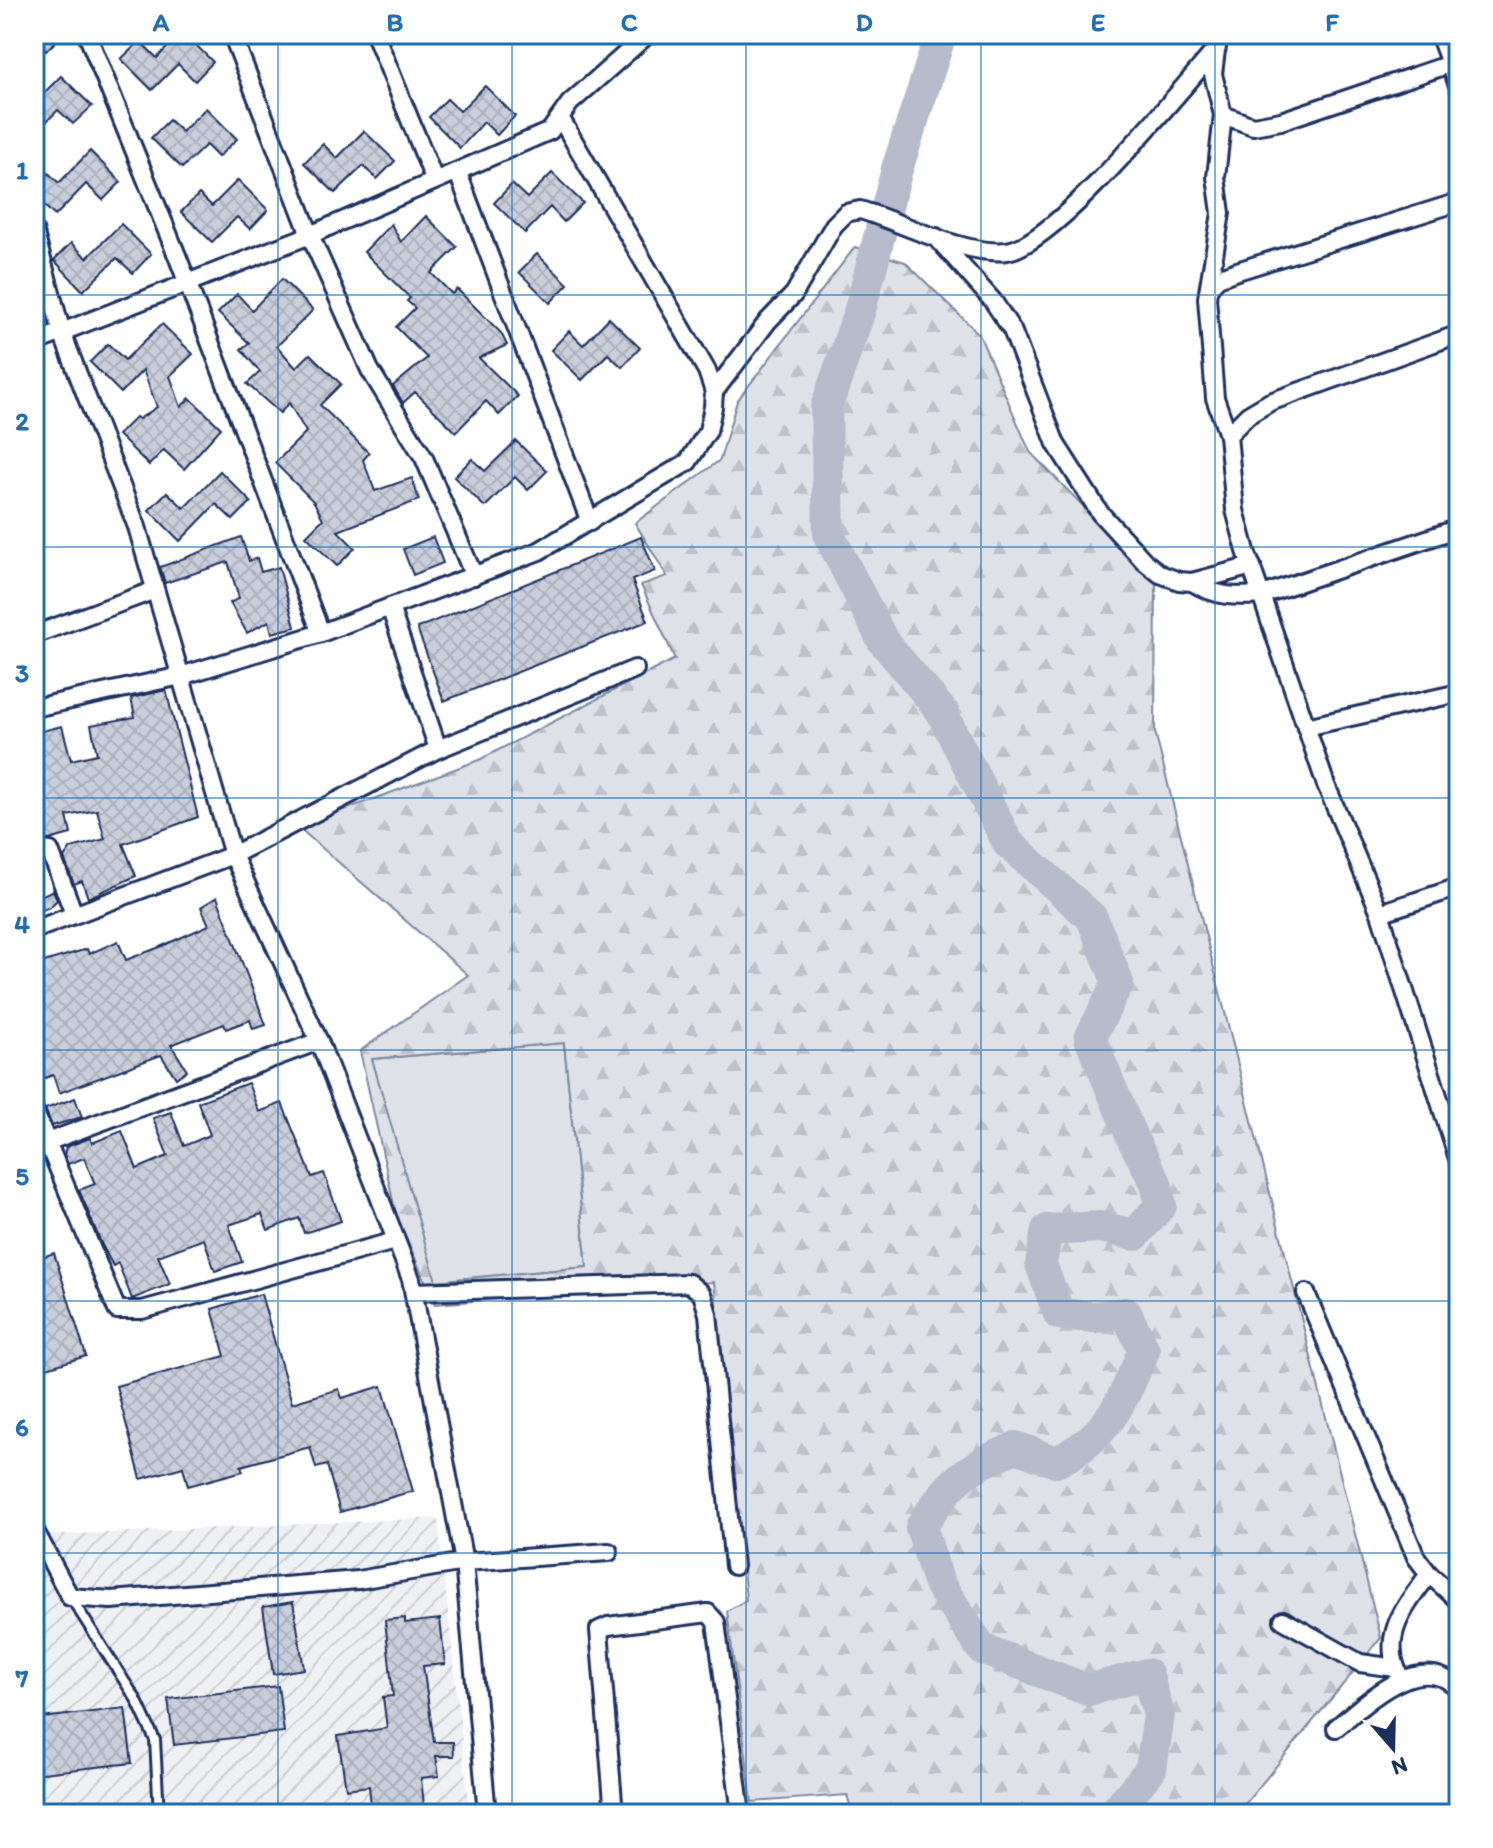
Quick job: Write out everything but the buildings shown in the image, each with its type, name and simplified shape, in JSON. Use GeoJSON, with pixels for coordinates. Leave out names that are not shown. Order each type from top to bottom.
{"type":"FeatureCollection","features":[{"type":"Feature","properties":{"kind":"street"},"geometry":{"type":"LineString","coordinates":[[87,34],[178,258],[321,633]]}},
{"type":"Feature","properties":{"kind":"street"},"geometry":{"type":"LineString","coordinates":[[232,34],[310,235],[370,370],[424,458],[474,576]]}},
{"type":"Feature","properties":{"kind":"street"},"geometry":{"type":"LineString","coordinates":[[375,34],[434,179]]}},
{"type":"Feature","properties":{"kind":"street"},"geometry":{"type":"LineString","coordinates":[[34,343],[310,235],[550,131],[570,103],[648,34]]}},
{"type":"Feature","properties":{"kind":"street"},"geometry":{"type":"LineString","coordinates":[[1439,34],[1459,88]]}},
{"type":"Feature","properties":{"kind":"street"},"geometry":{"type":"LineString","coordinates":[[714,392],[768,321],[794,294],[834,225],[846,213],[860,210],[985,250],[1009,251],[1036,237],[1140,141],[1217,41]]}},
{"type":"Feature","properties":{"kind":"street"},"geometry":{"type":"LineString","coordinates":[[1217,41],[1213,74],[1223,115],[1216,177],[1221,213],[1207,298],[1215,398],[1228,435],[1235,510],[1306,727],[1380,913],[1459,1162]]}},
{"type":"Feature","properties":{"kind":"street"},"geometry":{"type":"LineString","coordinates":[[1223,115],[1253,126],[1281,121],[1450,64]]}},
{"type":"Feature","properties":{"kind":"street"},"geometry":{"type":"LineString","coordinates":[[34,708],[181,676],[321,633],[474,576],[539,551],[688,462],[708,431],[714,392],[707,371],[561,119]]}},
{"type":"Feature","properties":{"kind":"street"},"geometry":{"type":"LineString","coordinates":[[458,173],[590,522]]}},
{"type":"Feature","properties":{"kind":"street"},"geometry":{"type":"LineString","coordinates":[[1210,286],[1218,278],[1234,272],[1459,202]]}},
{"type":"Feature","properties":{"kind":"street"},"geometry":{"type":"LineString","coordinates":[[34,230],[62,333],[137,527],[233,855],[319,1041],[414,1292],[464,1562],[487,1814]]}},
{"type":"Feature","properties":{"kind":"street"},"geometry":{"type":"LineString","coordinates":[[935,235],[993,301],[1012,330],[1056,444],[1078,482],[1144,561],[1160,574],[1192,582],[1209,593],[1262,595],[1459,528]]}},
{"type":"Feature","properties":{"kind":"street"},"geometry":{"type":"LineString","coordinates":[[1228,435],[1248,415],[1270,402],[1459,334]]}},
{"type":"Feature","properties":{"kind":"street"},"geometry":{"type":"LineString","coordinates":[[1192,582],[1252,566]]}},
{"type":"Feature","properties":{"kind":"street"},"geometry":{"type":"LineString","coordinates":[[34,635],[155,590]]}},
{"type":"Feature","properties":{"kind":"street"},"geometry":{"type":"LineString","coordinates":[[390,607],[438,749]]}},
{"type":"Feature","properties":{"kind":"street"},"geometry":{"type":"LineString","coordinates":[[34,930],[233,855],[438,749],[635,669]]}},
{"type":"Feature","properties":{"kind":"street"},"geometry":{"type":"LineString","coordinates":[[1306,727],[1459,693]]}},
{"type":"Feature","properties":{"kind":"street"},"geometry":{"type":"LineString","coordinates":[[34,849],[50,851],[74,914]]}},
{"type":"Feature","properties":{"kind":"street"},"geometry":{"type":"LineString","coordinates":[[1380,913],[1459,887]]}},
{"type":"Feature","properties":{"kind":"street"},"geometry":{"type":"LineString","coordinates":[[47,1142],[319,1041]]}},
{"type":"Feature","properties":{"kind":"street"},"geometry":{"type":"LineString","coordinates":[[34,1110],[117,1310],[142,1310],[395,1241]]}},
{"type":"Feature","properties":{"kind":"street"},"geometry":{"type":"LineString","coordinates":[[414,1292],[689,1283],[702,1294],[708,1314],[734,1566]]}},
{"type":"Feature","properties":{"kind":"street"},"geometry":{"type":"LineString","coordinates":[[1306,1293],[1416,1557],[1429,1574],[1459,1601]]}},
{"type":"Feature","properties":{"kind":"street"},"geometry":{"type":"LineString","coordinates":[[34,1529],[70,1597],[111,1600],[358,1580],[464,1562],[609,1552]]}},
{"type":"Feature","properties":{"kind":"street"},"geometry":{"type":"LineString","coordinates":[[1398,1674],[1392,1633],[1429,1574]]}},
{"type":"Feature","properties":{"kind":"street"},"geometry":{"type":"LineString","coordinates":[[614,1814],[599,1630],[608,1626],[708,1613],[716,1622],[741,1814]]}},
{"type":"Feature","properties":{"kind":"street"},"geometry":{"type":"LineString","coordinates":[[1283,1620],[1360,1663],[1398,1674],[1450,1680],[1459,1689]]}},
{"type":"Feature","properties":{"kind":"street"},"geometry":{"type":"LineString","coordinates":[[1336,1728],[1398,1674]]}},
{"type":"Feature","properties":{"kind":"lane"},"geometry":{"type":"LineString","coordinates":[[70,1597],[136,1699],[155,1740],[159,1814]]}},
{"type":"Feature","properties":{"kind":"shaded area"},"geometry":{"type":"Polygon","coordinates":[[[438,1518],[470,1814],[34,1814],[34,1536],[438,1518]]]}},
{"type":"Feature","properties":{"kind":"green space"},"geometry":{"type":"Polygon","coordinates":[[[855,247],[905,262],[979,334],[1030,452],[1156,580],[1155,732],[1381,1638],[1237,1814],[852,1814],[847,1795],[752,1802],[727,1611],[746,1600],[714,1282],[435,1304],[396,1214],[360,1051],[468,975],[298,827],[479,760],[675,659],[641,585],[667,576],[635,523],[720,460],[737,401],[855,247]],[[564,1043],[372,1059],[436,1281],[587,1267],[564,1043]]]}},
{"type":"Feature","properties":{"kind":"green space"},"geometry":{"type":"Polygon","coordinates":[[[564,1043],[587,1267],[435,1281],[372,1059],[564,1043]]]}},
{"type":"Feature","properties":{"kind":"waterway"},"geometry":{"type":"LineString","coordinates":[[941,34],[897,169],[860,310],[826,408],[829,535],[883,641],[940,709],[1008,843],[1092,918],[1118,983],[1090,1038],[1133,1140],[1156,1183],[1161,1205],[1135,1235],[1100,1227],[1047,1230],[1041,1264],[1059,1314],[1094,1317],[1126,1313],[1144,1350],[1112,1416],[1089,1441],[1056,1462],[1016,1447],[983,1463],[951,1486],[921,1527],[939,1584],[982,1649],[1088,1690],[1147,1674],[1159,1715],[1151,1769],[1113,1814]]}}]}
